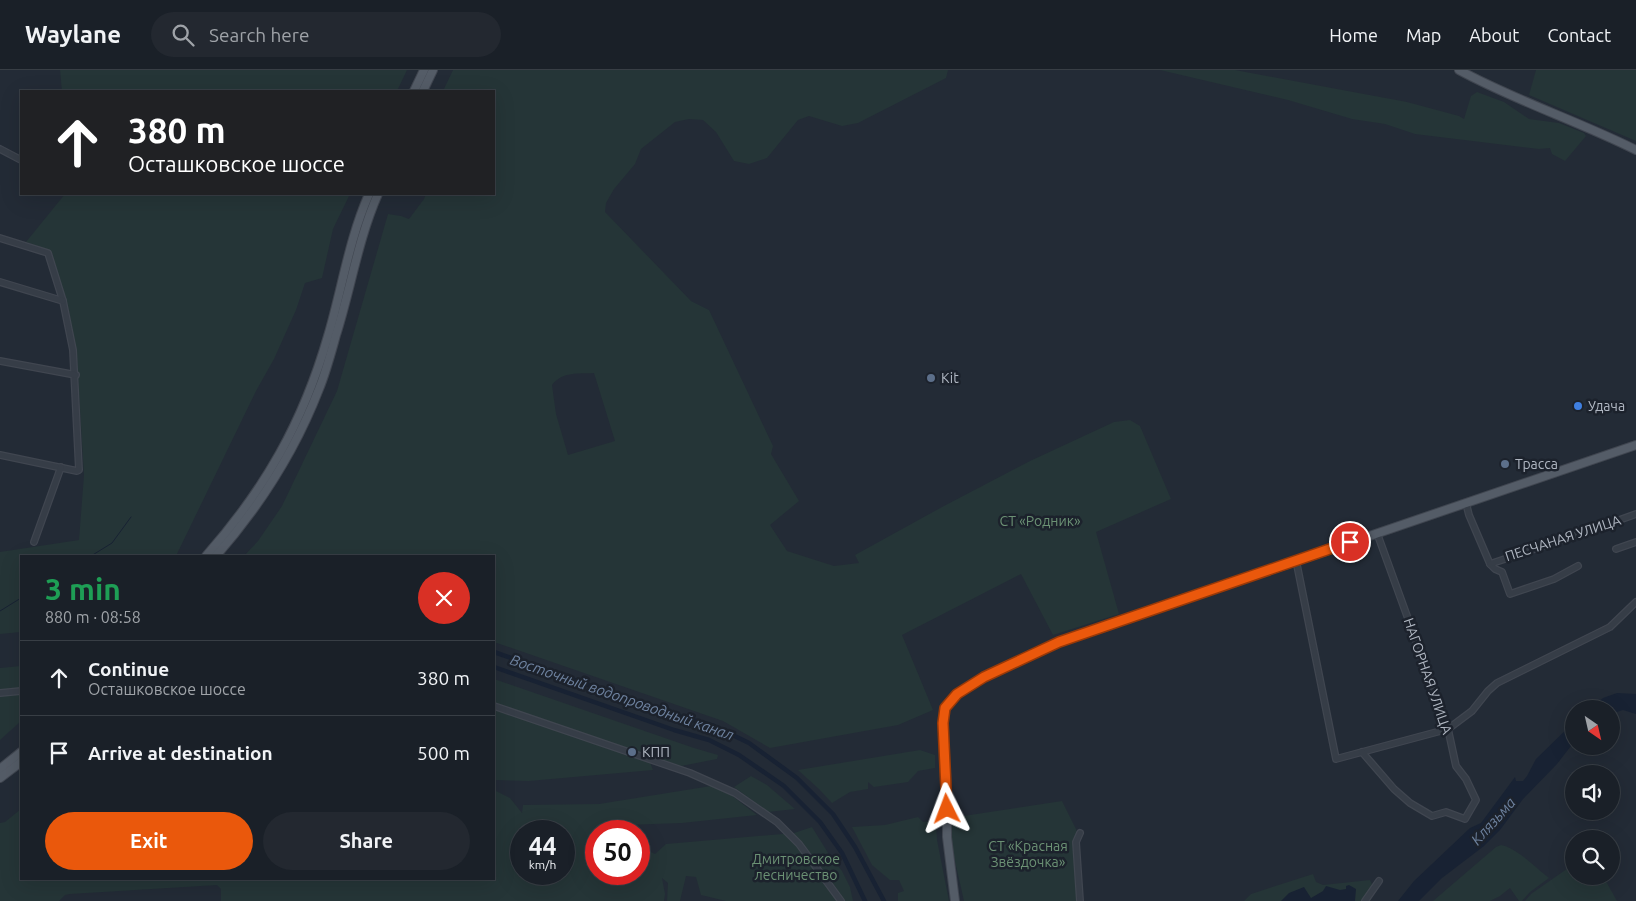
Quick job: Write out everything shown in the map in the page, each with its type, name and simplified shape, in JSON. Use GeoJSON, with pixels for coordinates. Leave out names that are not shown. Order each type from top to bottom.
{"type":"FeatureCollection","features":[{"type":"Feature","properties":{"kind":"main road"},"geometry":{"type":"LineString","coordinates":[[414,90],[424,70]]}},
{"type":"Feature","properties":{"kind":"main road"},"geometry":{"type":"LineString","coordinates":[[424,90],[433,70]]}},
{"type":"Feature","properties":{"kind":"main road"},"geometry":{"type":"LineString","coordinates":[[1460,70],[1636,150]]}},
{"type":"Feature","properties":{"kind":"main road"},"geometry":{"type":"LineString","coordinates":[[207,555],[229,530],[264,480],[288,440],[312,388],[354,239],[369,195]]}},
{"type":"Feature","properties":{"kind":"main road"},"geometry":{"type":"LineString","coordinates":[[217,555],[235,535],[271,484],[296,441],[319,388],[337,334],[361,240],[378,195]]}},
{"type":"Feature","properties":{"kind":"main road"},"geometry":{"type":"LineString","coordinates":[[955,901],[947,837],[943,723],[945,708],[957,694],[984,677],[1059,642],[1636,445]]}},
{"type":"Feature","properties":{"kind":"main road"},"geometry":{"type":"LineString","coordinates":[[0,769],[20,753]]}},
{"type":"Feature","properties":{"kind":"main road"},"geometry":{"type":"LineString","coordinates":[[0,778],[20,763]]}},
{"type":"Feature","properties":{"kind":"street"},"geometry":{"type":"LineString","coordinates":[[0,149],[20,159]]}},
{"type":"Feature","properties":{"kind":"street"},"geometry":{"type":"LineString","coordinates":[[0,238],[48,253],[63,301],[74,350],[79,470],[0,455]]}},
{"type":"Feature","properties":{"kind":"street"},"geometry":{"type":"LineString","coordinates":[[0,282],[63,301]]}},
{"type":"Feature","properties":{"kind":"street"},"geometry":{"type":"LineString","coordinates":[[0,360],[76,375]]}},
{"type":"Feature","properties":{"kind":"street"},"geometry":{"type":"LineString","coordinates":[[34,542],[61,467]]}},
{"type":"Feature","properties":{"kind":"street"},"geometry":{"type":"LineString","coordinates":[[1466,503],[1469,515],[1490,564],[1502,572],[1510,594],[1554,578],[1578,566]]}},
{"type":"Feature","properties":{"kind":"street","name":"ПЕСЧАНАЯ УЛИЦА"},"geometry":{"type":"LineString","coordinates":[[1490,564],[1636,514]]}},
{"type":"Feature","properties":{"kind":"street","name":"НАГОРНАЯ УЛИЦА"},"geometry":{"type":"LineString","coordinates":[[1362,752],[1410,803],[1432,816],[1446,812],[1463,819],[1468,815],[1476,800],[1466,779],[1456,766],[1448,729],[1377,533]]}},
{"type":"Feature","properties":{"kind":"street"},"geometry":{"type":"LineString","coordinates":[[1616,549],[1636,542]]}},
{"type":"Feature","properties":{"kind":"street"},"geometry":{"type":"LineString","coordinates":[[1296,560],[1336,759],[1448,729],[1472,711],[1488,691],[1497,684],[1610,627],[1636,602]]}},
{"type":"Feature","properties":{"kind":"street"},"geometry":{"type":"LineString","coordinates":[[0,693],[20,691]]}},
{"type":"Feature","properties":{"kind":"street"},"geometry":{"type":"LineString","coordinates":[[495,706],[648,758],[727,789],[777,822],[799,844],[841,901]]}},
{"type":"Feature","properties":{"kind":"street"},"geometry":{"type":"LineString","coordinates":[[1080,833],[1076,842],[1080,901]]}},
{"type":"Feature","properties":{"kind":"street"},"geometry":{"type":"LineString","coordinates":[[1365,901],[1379,881]]}},
{"type":"Feature","properties":{"kind":"green space"},"geometry":{"type":"Polygon","coordinates":[[[60,70],[407,70],[397,90],[62,90],[60,70]]]}},
{"type":"Feature","properties":{"kind":"green space","name":"СТ «Родник»"},"geometry":{"type":"Polygon","coordinates":[[[453,70],[948,70],[946,78],[858,123],[842,126],[809,116],[798,120],[767,158],[749,164],[734,161],[716,132],[703,120],[689,119],[675,122],[641,149],[635,164],[614,189],[606,203],[605,212],[691,301],[709,310],[773,446],[771,454],[799,501],[770,525],[787,551],[834,566],[859,563],[855,555],[1030,461],[1114,422],[1130,420],[1140,426],[1171,499],[1096,532],[1119,614],[1053,635],[1021,574],[902,635],[933,710],[898,725],[770,748],[723,721],[495,642],[495,555],[245,555],[258,541],[282,506],[337,391],[388,214],[409,219],[426,195],[495,195],[495,90],[443,90],[453,70]],[[594,373],[566,375],[552,385],[556,414],[568,455],[615,441],[594,373]]]}},
{"type":"Feature","properties":{"kind":"green space"},"geometry":{"type":"Polygon","coordinates":[[[1160,70],[1235,70],[1407,102],[1464,119],[1471,96],[1477,92],[1504,102],[1529,119],[1559,123],[1584,133],[1586,136],[1565,161],[1552,154],[1550,148],[1539,149],[1415,134],[1385,124],[1352,119],[1288,100],[1160,70]]]}},
{"type":"Feature","properties":{"kind":"green space"},"geometry":{"type":"Polygon","coordinates":[[[1536,70],[1636,70],[1636,141],[1529,95],[1536,70]]]}},
{"type":"Feature","properties":{"kind":"green space"},"geometry":{"type":"Polygon","coordinates":[[[64,195],[350,195],[333,229],[322,278],[305,283],[296,310],[274,359],[256,391],[176,555],[20,555],[20,632],[0,634],[0,552],[79,540],[84,475],[77,360],[69,312],[51,251],[26,242],[64,195]]]}},
{"type":"Feature","properties":{"kind":"green space"},"geometry":{"type":"Polygon","coordinates":[[[20,666],[20,722],[0,740],[0,668],[20,666]]]}},
{"type":"Feature","properties":{"kind":"green space"},"geometry":{"type":"Polygon","coordinates":[[[495,679],[718,755],[717,759],[681,766],[647,755],[653,770],[529,781],[495,780],[495,679]]]}},
{"type":"Feature","properties":{"kind":"green space"},"geometry":{"type":"Polygon","coordinates":[[[920,750],[935,755],[935,768],[918,771],[908,782],[874,787],[868,782],[868,789],[850,792],[832,803],[798,770],[920,750]]]}},
{"type":"Feature","properties":{"kind":"green space"},"geometry":{"type":"Polygon","coordinates":[[[751,776],[767,785],[795,809],[768,812],[734,787],[751,776]]]}},
{"type":"Feature","properties":{"kind":"green space","name":"Дмитровское лесничество"},"geometry":{"type":"Polygon","coordinates":[[[711,786],[731,795],[757,815],[682,823],[650,824],[650,820],[585,820],[585,885],[650,885],[650,852],[655,854],[666,844],[794,833],[812,827],[842,871],[850,887],[853,901],[726,901],[701,895],[696,877],[686,876],[680,901],[667,901],[668,883],[662,878],[665,894],[664,901],[221,901],[221,889],[217,885],[70,894],[65,895],[59,901],[0,901],[0,823],[5,822],[20,810],[20,880],[495,880],[495,790],[510,798],[522,813],[523,805],[599,804],[711,786]]]}},
{"type":"Feature","properties":{"kind":"green space","name":"СТ «Красная Звёздочка»"},"geometry":{"type":"Polygon","coordinates":[[[1062,801],[1078,833],[1073,839],[1073,843],[1079,901],[964,901],[950,839],[950,818],[1062,801]]]}},
{"type":"Feature","properties":{"kind":"green space"},"geometry":{"type":"Polygon","coordinates":[[[918,817],[923,822],[936,823],[937,840],[949,901],[898,901],[898,893],[904,891],[899,880],[890,880],[872,865],[852,827],[885,825],[918,817]]]}},
{"type":"Feature","properties":{"kind":"green space"},"geometry":{"type":"Polygon","coordinates":[[[1501,845],[1520,854],[1549,878],[1530,892],[1522,901],[1519,901],[1510,888],[1490,901],[1433,901],[1496,847],[1501,845]]]}},
{"type":"Feature","properties":{"kind":"green space"},"geometry":{"type":"Polygon","coordinates":[[[1565,870],[1565,885],[1608,885],[1617,901],[1525,901],[1531,894],[1565,870]]]}},
{"type":"Feature","properties":{"kind":"green space"},"geometry":{"type":"Polygon","coordinates":[[[1313,874],[1316,882],[1323,885],[1370,880],[1373,886],[1362,901],[1244,901],[1251,894],[1313,874]]]}},
{"type":"Feature","properties":{"kind":"water"},"geometry":{"type":"Polygon","coordinates":[[[1617,693],[1636,694],[1636,714],[1623,710],[1620,711],[1620,700],[1600,700],[1617,693]]]}},
{"type":"Feature","properties":{"kind":"water","name":"Клязьма"},"geometry":{"type":"Polygon","coordinates":[[[1565,731],[1565,754],[1523,799],[1500,830],[1484,846],[1442,878],[1419,901],[1398,901],[1414,881],[1470,828],[1481,823],[1515,777],[1516,781],[1523,781],[1536,759],[1565,731]]]}},
{"type":"Feature","properties":{"kind":"water"},"geometry":{"type":"Polygon","coordinates":[[[1349,885],[1356,889],[1355,901],[1281,901],[1289,893],[1304,887],[1311,898],[1323,891],[1326,886],[1340,890],[1346,889],[1346,886],[1349,885]]]}},
{"type":"Feature","properties":{"kind":"waterway"},"geometry":{"type":"LineString","coordinates":[[93,555],[112,543],[131,517]]}},
{"type":"Feature","properties":{"kind":"waterway"},"geometry":{"type":"LineString","coordinates":[[0,611],[20,599]]}},
{"type":"Feature","properties":{"kind":"waterway","name":"Восточный водопроводный канал"},"geometry":{"type":"LineString","coordinates":[[495,652],[678,716],[714,726],[749,743],[797,778],[833,814],[855,847],[884,901]]}},
{"type":"Feature","properties":{"kind":"waterway","name":"Восточный водопроводный канал"},"geometry":{"type":"LineString","coordinates":[[495,667],[674,730],[709,740],[739,755],[784,786],[820,822],[842,853],[865,901]]}},
{"type":"Feature","properties":{"kind":"place","name":"Kit"},"geometry":{"type":"Point","coordinates":[931,378]}},
{"type":"Feature","properties":{"kind":"place","name":"Удача"},"geometry":{"type":"Point","coordinates":[1578,406]}},
{"type":"Feature","properties":{"kind":"place","name":"Трасса"},"geometry":{"type":"Point","coordinates":[1505,464]}},
{"type":"Feature","properties":{"kind":"place","name":"КПП"},"geometry":{"type":"Point","coordinates":[632,752]}},
{"type":"Feature","properties":{"kind":"route"},"geometry":{"type":"LineString","coordinates":[[947,809],[943,723],[945,708],[957,694],[984,677],[1059,642],[1350,542]]}}]}
